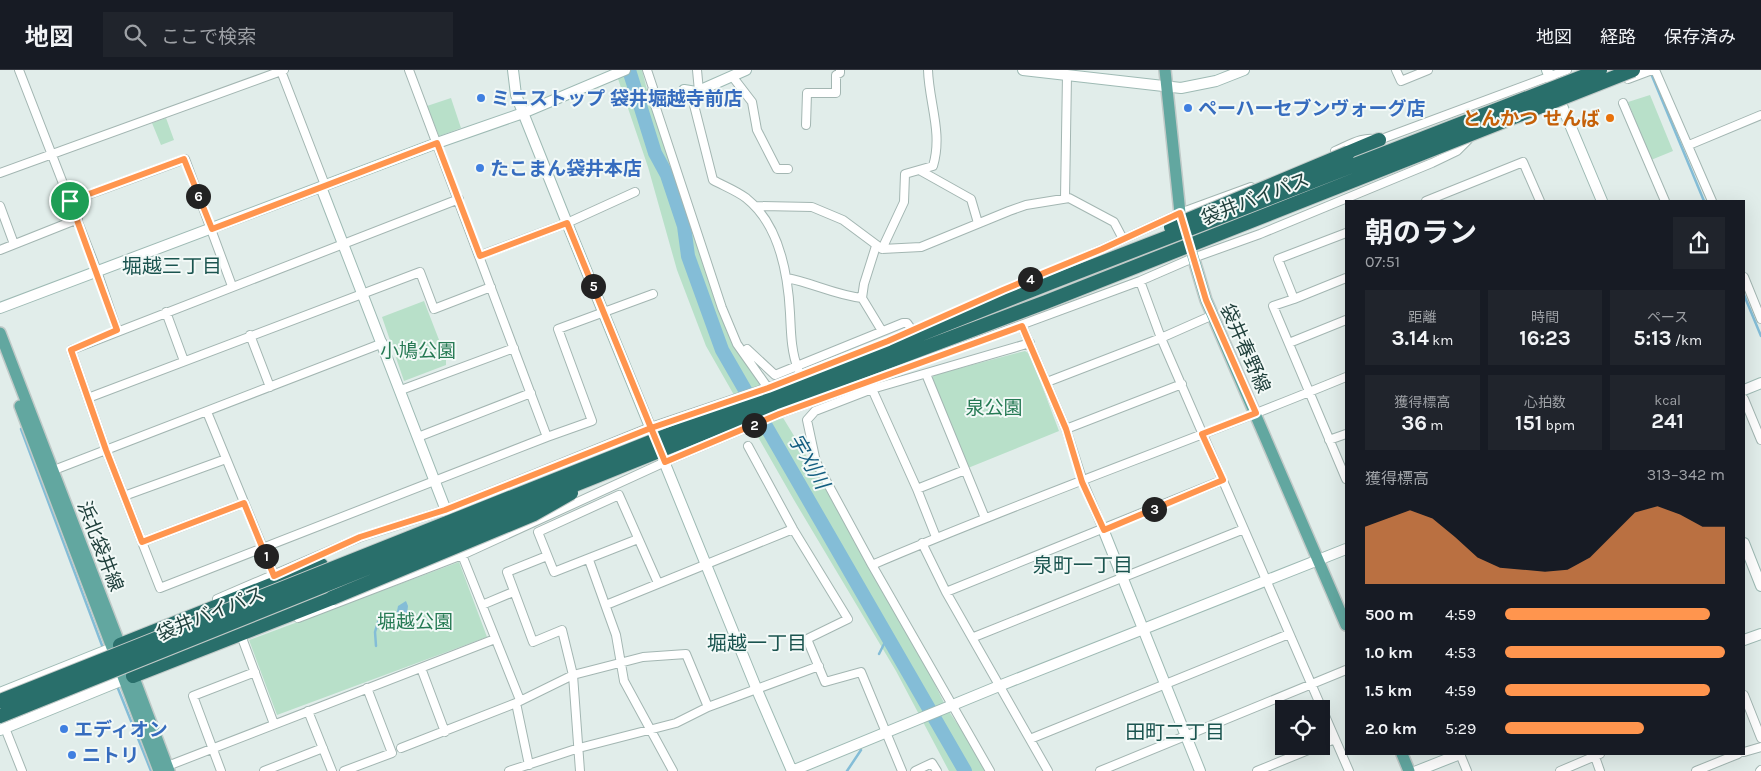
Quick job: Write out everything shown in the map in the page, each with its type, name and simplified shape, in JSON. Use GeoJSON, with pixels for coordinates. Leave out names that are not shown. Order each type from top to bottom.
{"type":"FeatureCollection","features":[{"type":"Feature","properties":{"kind":"highway","name":"袋井バイパス"},"geometry":{"type":"LineString","coordinates":[[2,725],[239,622],[674,438],[1085,269],[1600,70]]}},
{"type":"Feature","properties":{"kind":"highway","name":"袋井バイパス"},"geometry":{"type":"LineString","coordinates":[[0,701],[674,438],[1046,302],[1633,70]]}},
{"type":"Feature","properties":{"kind":"highway"},"geometry":{"type":"LineString","coordinates":[[1085,269],[1192,216],[1379,140]]}},
{"type":"Feature","properties":{"kind":"highway"},"geometry":{"type":"LineString","coordinates":[[1046,302],[1273,218],[1465,141]]}},
{"type":"Feature","properties":{"kind":"highway"},"geometry":{"type":"LineString","coordinates":[[115,647],[500,493],[646,440],[674,438]]}},
{"type":"Feature","properties":{"kind":"highway"},"geometry":{"type":"LineString","coordinates":[[128,678],[332,598],[534,514],[590,483],[640,462],[674,438]]}},
{"type":"Feature","properties":{"kind":"main road","name":"袋井春野線"},"geometry":{"type":"LineString","coordinates":[[1165,70],[1180,213],[1193,258],[1213,316],[1345,623]]}},
{"type":"Feature","properties":{"kind":"main road","name":"浜北袋井線"},"geometry":{"type":"LineString","coordinates":[[0,333],[54,470],[115,647]]}},
{"type":"Feature","properties":{"kind":"main road","name":"浜北袋井線"},"geometry":{"type":"LineString","coordinates":[[0,353],[128,678],[161,770]]}},
{"type":"Feature","properties":{"kind":"main road"},"geometry":{"type":"LineString","coordinates":[[1402,755],[1409,771]]}},
{"type":"Feature","properties":{"kind":"street"},"geometry":{"type":"LineString","coordinates":[[20,70],[51,155],[78,220],[117,330]]}},
{"type":"Feature","properties":{"kind":"street"},"geometry":{"type":"LineString","coordinates":[[409,70],[547,437]]}},
{"type":"Feature","properties":{"kind":"street"},"geometry":{"type":"LineString","coordinates":[[513,70],[516,95],[523,113],[757,690],[792,771],[887,733],[922,716],[1345,549]]}},
{"type":"Feature","properties":{"kind":"street"},"geometry":{"type":"LineString","coordinates":[[647,70],[653,88],[651,93],[722,308],[737,344],[768,388]]}},
{"type":"Feature","properties":{"kind":"street"},"geometry":{"type":"LineString","coordinates":[[697,70],[698,92],[694,105],[713,180],[745,197],[755,206],[772,232],[787,278],[793,358],[797,367]]}},
{"type":"Feature","properties":{"kind":"street"},"geometry":{"type":"LineString","coordinates":[[684,90],[698,92],[746,70]]}},
{"type":"Feature","properties":{"kind":"street"},"geometry":{"type":"LineString","coordinates":[[806,125],[807,94],[836,94],[836,75],[840,73],[840,70]]}},
{"type":"Feature","properties":{"kind":"street"},"geometry":{"type":"LineString","coordinates":[[882,331],[862,298],[864,284],[879,248],[904,202],[906,174],[921,171],[932,166],[936,156],[937,122],[930,91],[928,70]]}},
{"type":"Feature","properties":{"kind":"street"},"geometry":{"type":"LineString","coordinates":[[1023,70],[1167,88],[1181,88],[1216,81],[1244,70]]}},
{"type":"Feature","properties":{"kind":"street"},"geometry":{"type":"LineString","coordinates":[[1396,70],[1401,81],[1428,70]]}},
{"type":"Feature","properties":{"kind":"street"},"geometry":{"type":"LineString","coordinates":[[161,629],[205,604],[274,576],[360,537],[445,510],[651,428],[768,388],[912,330],[1180,213],[1272,179],[1364,139],[1379,140],[1548,74],[1567,70]]}},
{"type":"Feature","properties":{"kind":"street"},"geometry":{"type":"LineString","coordinates":[[215,644],[242,638],[346,602],[462,555],[665,462],[779,414],[1018,327],[1140,281],[1193,258],[1260,234],[1432,163],[1457,151],[1465,141],[1653,70],[1689,145],[1712,200]]}},
{"type":"Feature","properties":{"kind":"street"},"geometry":{"type":"LineString","coordinates":[[0,173],[283,71],[343,244],[401,390],[518,702],[529,765]]}},
{"type":"Feature","properties":{"kind":"street"},"geometry":{"type":"LineString","coordinates":[[0,308],[437,143],[523,113],[618,72]]}},
{"type":"Feature","properties":{"kind":"street"},"geometry":{"type":"LineString","coordinates":[[1548,74],[1602,200]]}},
{"type":"Feature","properties":{"kind":"street"},"geometry":{"type":"LineString","coordinates":[[732,76],[752,102],[756,130],[777,168],[788,169]]}},
{"type":"Feature","properties":{"kind":"street"},"geometry":{"type":"LineString","coordinates":[[1065,198],[1068,76]]}},
{"type":"Feature","properties":{"kind":"street"},"geometry":{"type":"LineString","coordinates":[[1623,103],[1665,200]]}},
{"type":"Feature","properties":{"kind":"street"},"geometry":{"type":"LineString","coordinates":[[1689,145],[1761,115]]}},
{"type":"Feature","properties":{"kind":"street"},"geometry":{"type":"LineString","coordinates":[[70,201],[184,159],[232,286]]}},
{"type":"Feature","properties":{"kind":"street"},"geometry":{"type":"LineString","coordinates":[[1428,200],[1523,162],[1540,200]]}},
{"type":"Feature","properties":{"kind":"street"},"geometry":{"type":"LineString","coordinates":[[921,171],[971,199],[978,223]]}},
{"type":"Feature","properties":{"kind":"street"},"geometry":{"type":"LineString","coordinates":[[480,256],[567,223],[635,192]]}},
{"type":"Feature","properties":{"kind":"street"},"geometry":{"type":"LineString","coordinates":[[755,206],[812,207],[843,220],[879,248],[921,247],[978,223],[1026,206],[1065,198],[1088,206],[1114,222],[1123,239]]}},
{"type":"Feature","properties":{"kind":"street"},"geometry":{"type":"LineString","coordinates":[[459,200],[117,330],[71,350],[106,450],[160,588],[262,546],[592,421],[558,330],[653,294]]}},
{"type":"Feature","properties":{"kind":"street"},"geometry":{"type":"LineString","coordinates":[[0,206],[14,244]]}},
{"type":"Feature","properties":{"kind":"street"},"geometry":{"type":"LineString","coordinates":[[0,250],[78,220]]}},
{"type":"Feature","properties":{"kind":"street"},"geometry":{"type":"LineString","coordinates":[[1294,299],[1278,259],[1345,232]]}},
{"type":"Feature","properties":{"kind":"street"},"geometry":{"type":"LineString","coordinates":[[88,398],[363,292],[420,272],[434,309],[491,287]]}},
{"type":"Feature","properties":{"kind":"street"},"geometry":{"type":"LineString","coordinates":[[787,278],[802,281],[833,293],[862,298]]}},
{"type":"Feature","properties":{"kind":"street"},"geometry":{"type":"LineString","coordinates":[[1345,278],[1273,306],[1345,477]]}},
{"type":"Feature","properties":{"kind":"street"},"geometry":{"type":"LineString","coordinates":[[1745,279],[1761,319]]}},
{"type":"Feature","properties":{"kind":"street"},"geometry":{"type":"LineString","coordinates":[[1140,281],[1161,338],[1349,771]]}},
{"type":"Feature","properties":{"kind":"street"},"geometry":{"type":"LineString","coordinates":[[1003,290],[1015,293]]}},
{"type":"Feature","properties":{"kind":"street"},"geometry":{"type":"LineString","coordinates":[[166,312],[184,361]]}},
{"type":"Feature","properties":{"kind":"street"},"geometry":{"type":"LineString","coordinates":[[1018,327],[1022,314]]}},
{"type":"Feature","properties":{"kind":"street"},"geometry":{"type":"LineString","coordinates":[[1047,382],[1213,316]]}},
{"type":"Feature","properties":{"kind":"street"},"geometry":{"type":"LineString","coordinates":[[1288,343],[1345,320]]}},
{"type":"Feature","properties":{"kind":"street"},"geometry":{"type":"LineString","coordinates":[[737,344],[743,344],[775,375],[903,323],[907,323],[912,330]]}},
{"type":"Feature","properties":{"kind":"street"},"geometry":{"type":"LineString","coordinates":[[1018,327],[1030,343],[1047,382],[1066,429],[1082,482],[1123,576],[1142,629],[1200,771]]}},
{"type":"Feature","properties":{"kind":"street"},"geometry":{"type":"LineString","coordinates":[[250,335],[270,387]]}},
{"type":"Feature","properties":{"kind":"street"},"geometry":{"type":"LineString","coordinates":[[54,470],[383,343]]}},
{"type":"Feature","properties":{"kind":"street"},"geometry":{"type":"LineString","coordinates":[[990,771],[872,565],[816,462],[807,420],[815,410],[872,388],[1030,343]]}},
{"type":"Feature","properties":{"kind":"street"},"geometry":{"type":"LineString","coordinates":[[401,390],[514,348]]}},
{"type":"Feature","properties":{"kind":"street"},"geometry":{"type":"LineString","coordinates":[[926,374],[985,518]]}},
{"type":"Feature","properties":{"kind":"street"},"geometry":{"type":"LineString","coordinates":[[872,565],[936,537],[1082,482],[1345,377]]}},
{"type":"Feature","properties":{"kind":"street"},"geometry":{"type":"LineString","coordinates":[[1745,390],[1761,383]]}},
{"type":"Feature","properties":{"kind":"street"},"geometry":{"type":"LineString","coordinates":[[1066,429],[1182,384]]}},
{"type":"Feature","properties":{"kind":"street"},"geometry":{"type":"LineString","coordinates":[[872,388],[936,537]]}},
{"type":"Feature","properties":{"kind":"street"},"geometry":{"type":"LineString","coordinates":[[418,437],[531,393]]}},
{"type":"Feature","properties":{"kind":"street"},"geometry":{"type":"LineString","coordinates":[[1745,400],[1761,440]]}},
{"type":"Feature","properties":{"kind":"street"},"geometry":{"type":"LineString","coordinates":[[207,412],[274,576]]}},
{"type":"Feature","properties":{"kind":"street"},"geometry":{"type":"LineString","coordinates":[[1329,440],[1345,434]]}},
{"type":"Feature","properties":{"kind":"street"},"geometry":{"type":"LineString","coordinates":[[748,446],[793,529],[848,620],[807,639],[826,682],[862,672],[902,771]]}},
{"type":"Feature","properties":{"kind":"street"},"geometry":{"type":"LineString","coordinates":[[124,496],[226,458]]}},
{"type":"Feature","properties":{"kind":"street"},"geometry":{"type":"LineString","coordinates":[[917,489],[964,470]]}},
{"type":"Feature","properties":{"kind":"street"},"geometry":{"type":"LineString","coordinates":[[946,592],[1104,530],[1223,480]]}},
{"type":"Feature","properties":{"kind":"street"},"geometry":{"type":"LineString","coordinates":[[638,538],[589,560],[554,572],[538,532],[619,495],[658,583]]}},
{"type":"Feature","properties":{"kind":"street"},"geometry":{"type":"LineString","coordinates":[[142,542],[244,503]]}},
{"type":"Feature","properties":{"kind":"street"},"geometry":{"type":"LineString","coordinates":[[606,605],[793,529]]}},
{"type":"Feature","properties":{"kind":"street"},"geometry":{"type":"LineString","coordinates":[[974,637],[1244,529]]}},
{"type":"Feature","properties":{"kind":"street"},"geometry":{"type":"LineString","coordinates":[[922,543],[946,592],[974,637],[999,686],[1048,771]]}},
{"type":"Feature","properties":{"kind":"street"},"geometry":{"type":"LineString","coordinates":[[1745,546],[1761,586]]}},
{"type":"Feature","properties":{"kind":"street"},"geometry":{"type":"LineString","coordinates":[[547,556],[507,572],[533,642],[562,630],[573,675],[580,771]]}},
{"type":"Feature","properties":{"kind":"street"},"geometry":{"type":"LineString","coordinates":[[589,560],[616,635],[624,681],[673,771]]}},
{"type":"Feature","properties":{"kind":"street"},"geometry":{"type":"LineString","coordinates":[[482,605],[513,592]]}},
{"type":"Feature","properties":{"kind":"street"},"geometry":{"type":"LineString","coordinates":[[1030,739],[1289,634]]}},
{"type":"Feature","properties":{"kind":"street"},"geometry":{"type":"LineString","coordinates":[[1745,640],[1761,634]]}},
{"type":"Feature","properties":{"kind":"street"},"geometry":{"type":"LineString","coordinates":[[242,638],[274,724]]}},
{"type":"Feature","properties":{"kind":"street"},"geometry":{"type":"LineString","coordinates":[[161,770],[212,748],[495,639]]}},
{"type":"Feature","properties":{"kind":"street"},"geometry":{"type":"LineString","coordinates":[[0,693],[115,647]]}},
{"type":"Feature","properties":{"kind":"street"},"geometry":{"type":"LineString","coordinates":[[401,748],[518,702],[573,675],[642,657],[686,654],[708,707]]}},
{"type":"Feature","properties":{"kind":"street"},"geometry":{"type":"LineString","coordinates":[[509,771],[578,748],[676,723],[708,707],[819,666]]}},
{"type":"Feature","properties":{"kind":"street"},"geometry":{"type":"LineString","coordinates":[[421,668],[445,732]]}},
{"type":"Feature","properties":{"kind":"street"},"geometry":{"type":"LineString","coordinates":[[1100,771],[1345,670]]}},
{"type":"Feature","properties":{"kind":"street"},"geometry":{"type":"LineString","coordinates":[[220,771],[193,696],[255,672]]}},
{"type":"Feature","properties":{"kind":"street"},"geometry":{"type":"LineString","coordinates":[[22,771],[2,725],[128,678]]}},
{"type":"Feature","properties":{"kind":"street"},"geometry":{"type":"LineString","coordinates":[[344,771],[392,753],[367,688]]}},
{"type":"Feature","properties":{"kind":"street"},"geometry":{"type":"LineString","coordinates":[[1745,698],[1761,738]]}},
{"type":"Feature","properties":{"kind":"street"},"geometry":{"type":"LineString","coordinates":[[308,711],[332,771]]}},
{"type":"Feature","properties":{"kind":"street"},"geometry":{"type":"LineString","coordinates":[[1330,741],[1334,739]]}},
{"type":"Feature","properties":{"kind":"street"},"geometry":{"type":"LineString","coordinates":[[1745,752],[1761,747]]}},
{"type":"Feature","properties":{"kind":"street"},"geometry":{"type":"LineString","coordinates":[[264,771],[323,748]]}},
{"type":"Feature","properties":{"kind":"street"},"geometry":{"type":"LineString","coordinates":[[1257,771],[1296,755]]}},
{"type":"Feature","properties":{"kind":"street"},"geometry":{"type":"LineString","coordinates":[[1417,771],[1457,755]]}},
{"type":"Feature","properties":{"kind":"street"},"geometry":{"type":"LineString","coordinates":[[1460,755],[1467,771]]}},
{"type":"Feature","properties":{"kind":"street"},"geometry":{"type":"LineString","coordinates":[[1560,771],[1594,755]]}},
{"type":"Feature","properties":{"kind":"street"},"geometry":{"type":"LineString","coordinates":[[1596,755],[1600,771]]}},
{"type":"Feature","properties":{"kind":"street"},"geometry":{"type":"LineString","coordinates":[[1696,771],[1736,755]]}},
{"type":"Feature","properties":{"kind":"street"},"geometry":{"type":"LineString","coordinates":[[915,771],[932,763],[937,771]]}},
{"type":"Feature","properties":{"kind":"green space"},"geometry":{"type":"Polygon","coordinates":[[[615,70],[642,70],[648,94],[738,350],[763,385],[810,462],[802,480],[815,456],[898,609],[946,707],[989,771],[949,771],[896,671],[794,500],[706,346],[677,270],[648,167],[615,70]]]}},
{"type":"Feature","properties":{"kind":"green space"},"geometry":{"type":"Polygon","coordinates":[[[1650,95],[1673,151],[1651,160],[1628,102],[1650,95]]]}},
{"type":"Feature","properties":{"kind":"green space"},"geometry":{"type":"Polygon","coordinates":[[[451,98],[461,128],[439,136],[427,106],[451,98]]]}},
{"type":"Feature","properties":{"kind":"green space"},"geometry":{"type":"Polygon","coordinates":[[[166,118],[174,140],[161,145],[152,123],[166,118]]]}},
{"type":"Feature","properties":{"kind":"green space","name":"小鳩公園"},"geometry":{"type":"Polygon","coordinates":[[[424,301],[446,358],[446,365],[404,381],[382,317],[424,301]]]}},
{"type":"Feature","properties":{"kind":"green space","name":"泉公園"},"geometry":{"type":"Polygon","coordinates":[[[1025,351],[1030,354],[1059,431],[968,468],[932,378],[934,375],[1025,351]]]}},
{"type":"Feature","properties":{"kind":"green space","name":"堀越公園"},"geometry":{"type":"Polygon","coordinates":[[[459,562],[487,637],[277,715],[249,640],[459,562]]]}},
{"type":"Feature","properties":{"kind":"water"},"geometry":{"type":"Polygon","coordinates":[[[406,601],[408,606],[407,614],[396,616],[398,606],[406,601]]]}},
{"type":"Feature","properties":{"kind":"waterway","name":"宇刈川"},"geometry":{"type":"LineString","coordinates":[[629,70],[655,153],[667,175],[684,226],[688,256],[722,350],[965,771]]}},
{"type":"Feature","properties":{"kind":"waterway"},"geometry":{"type":"LineString","coordinates":[[1650,71],[1704,200]]}},
{"type":"Feature","properties":{"kind":"waterway"},"geometry":{"type":"LineString","coordinates":[[1745,297],[1761,336]]}},
{"type":"Feature","properties":{"kind":"waterway"},"geometry":{"type":"LineString","coordinates":[[21,429],[103,648]]}},
{"type":"Feature","properties":{"kind":"waterway"},"geometry":{"type":"LineString","coordinates":[[376,646],[375,632],[378,622],[396,616]]}},
{"type":"Feature","properties":{"kind":"waterway"},"geometry":{"type":"LineString","coordinates":[[879,654],[888,636]]}},
{"type":"Feature","properties":{"kind":"waterway"},"geometry":{"type":"LineString","coordinates":[[117,686],[151,771]]}},
{"type":"Feature","properties":{"kind":"waterway"},"geometry":{"type":"LineString","coordinates":[[847,771],[861,750]]}},
{"type":"Feature","properties":{"kind":"place","name":"ミニストップ 袋井堀越寺前店"},"geometry":{"type":"Point","coordinates":[481,98]}},
{"type":"Feature","properties":{"kind":"place","name":"ペーハーセブンヴォーグ店"},"geometry":{"type":"Point","coordinates":[1188,108]}},
{"type":"Feature","properties":{"kind":"place","name":"とんかつ せんば"},"geometry":{"type":"Point","coordinates":[1610,118]}},
{"type":"Feature","properties":{"kind":"place","name":"たこまん袋井本店"},"geometry":{"type":"Point","coordinates":[480,168]}},
{"type":"Feature","properties":{"kind":"place","name":"エディオン"},"geometry":{"type":"Point","coordinates":[64,729]}},
{"type":"Feature","properties":{"kind":"place","name":"ニトリ"},"geometry":{"type":"Point","coordinates":[72,755]}},
{"type":"Feature","properties":{"kind":"district","name":"堀越三丁目"},"geometry":{"type":"Point","coordinates":[172,266]}},
{"type":"Feature","properties":{"kind":"district","name":"泉町一丁目"},"geometry":{"type":"Point","coordinates":[1083,565]}},
{"type":"Feature","properties":{"kind":"district","name":"堀越一丁目"},"geometry":{"type":"Point","coordinates":[757,643]}},
{"type":"Feature","properties":{"kind":"district","name":"田町二丁目"},"geometry":{"type":"Point","coordinates":[1175,732]}},
{"type":"Feature","properties":{"kind":"route"},"geometry":{"type":"LineString","coordinates":[[70,201],[117,330],[71,350],[106,450],[142,542],[244,503],[274,576],[360,537],[445,510],[651,428],[665,462],[779,414],[1022,326],[1066,429],[1082,482],[1104,530],[1223,480],[1202,434],[1256,413],[1206,300],[1180,213],[1102,249],[888,341],[768,388],[651,428],[567,223],[480,256],[437,143],[212,229],[184,159],[70,201]]}}]}
